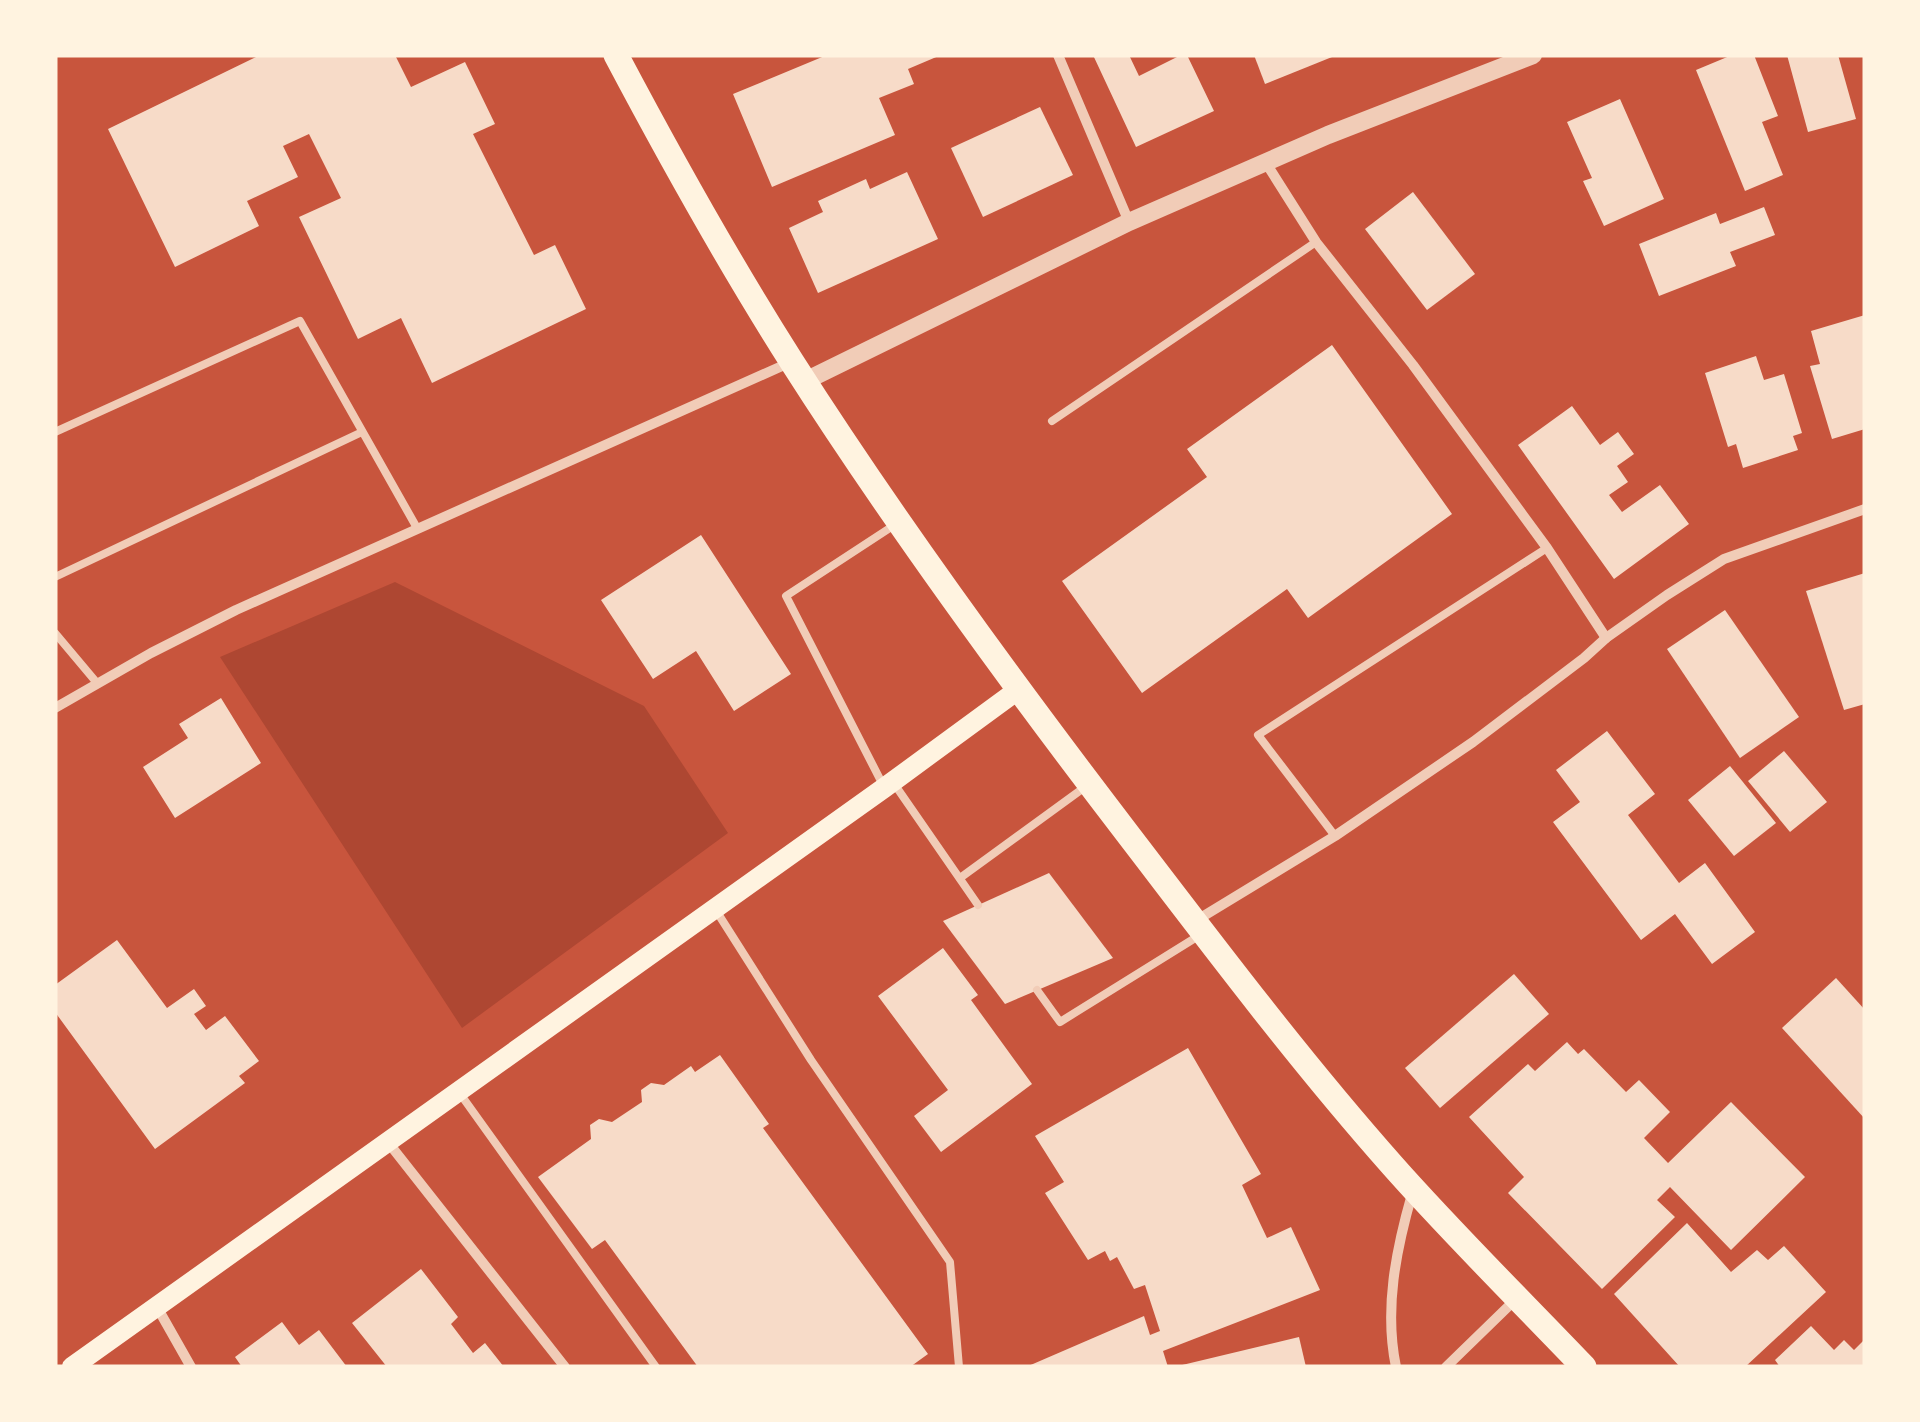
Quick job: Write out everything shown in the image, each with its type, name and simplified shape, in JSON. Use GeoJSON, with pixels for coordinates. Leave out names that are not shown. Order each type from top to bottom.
{"type":"FeatureCollection","features":[{"type":"Feature","properties":{"kind":"main road"},"geometry":{"type":"LineString","coordinates":[[616,55],[704,214],[798,371],[1018,690],[1334,1098],[1584,1367]]}},
{"type":"Feature","properties":{"kind":"main road"},"geometry":{"type":"LineString","coordinates":[[72,1367],[1018,690]]}},
{"type":"Feature","properties":{"kind":"street"},"geometry":{"type":"LineString","coordinates":[[1058,55],[1129,222]]}},
{"type":"Feature","properties":{"kind":"street"},"geometry":{"type":"LineString","coordinates":[[55,708],[196,629],[416,528],[798,371],[1328,135],[1533,55]]}},
{"type":"Feature","properties":{"kind":"street"},"geometry":{"type":"LineString","coordinates":[[1266,162],[1316,242],[1547,548],[1606,638]]}},
{"type":"Feature","properties":{"kind":"street"},"geometry":{"type":"LineString","coordinates":[[1199,927],[1473,742],[1667,595],[1724,560],[1865,509]]}},
{"type":"Feature","properties":{"kind":"street"},"geometry":{"type":"LineString","coordinates":[[387,1141],[564,1367]]}},
{"type":"Feature","properties":{"kind":"street"},"geometry":{"type":"LineString","coordinates":[[1396,1367],[1390,1325],[1392,1287],[1414,1188]]}},
{"type":"Feature","properties":{"kind":"street"},"geometry":{"type":"LineString","coordinates":[[1446,1367],[1518,1297]]}},
{"type":"Feature","properties":{"kind":"street"},"geometry":{"type":"LineString","coordinates":[[156,1306],[190,1367]]}},
{"type":"Feature","properties":{"kind":"lane"},"geometry":{"type":"LineString","coordinates":[[1052,421],[1316,242]]}},
{"type":"Feature","properties":{"kind":"lane"},"geometry":{"type":"LineString","coordinates":[[55,432],[300,320],[416,528]]}},
{"type":"Feature","properties":{"kind":"lane"},"geometry":{"type":"LineString","coordinates":[[55,577],[362,432]]}},
{"type":"Feature","properties":{"kind":"lane"},"geometry":{"type":"LineString","coordinates":[[899,522],[786,596],[888,785],[978,905]]}},
{"type":"Feature","properties":{"kind":"lane"},"geometry":{"type":"LineString","coordinates":[[1335,836],[1258,736],[1547,548]]}},
{"type":"Feature","properties":{"kind":"lane"},"geometry":{"type":"LineString","coordinates":[[55,634],[97,683]]}},
{"type":"Feature","properties":{"kind":"lane"},"geometry":{"type":"LineString","coordinates":[[960,878],[1089,784]]}},
{"type":"Feature","properties":{"kind":"lane"},"geometry":{"type":"LineString","coordinates":[[715,908],[811,1060],[950,1262],[959,1367]]}},
{"type":"Feature","properties":{"kind":"lane"},"geometry":{"type":"LineString","coordinates":[[1037,990],[1060,1022],[1199,927]]}},
{"type":"Feature","properties":{"kind":"lane"},"geometry":{"type":"LineString","coordinates":[[458,1091],[656,1367]]}},
{"type":"Feature","properties":{"kind":"shaded area"},"geometry":{"type":"Polygon","coordinates":[[[395,582],[644,706],[728,833],[462,1028],[220,657],[395,582]]]}},
{"type":"Feature","properties":{"kind":"building"},"geometry":{"type":"Polygon","coordinates":[[[260,55],[395,55],[411,87],[465,62],[495,124],[473,134],[534,255],[555,245],[586,309],[432,383],[401,318],[358,339],[299,217],[341,198],[309,134],[283,146],[298,177],[247,201],[259,226],[175,267],[108,129],[260,55]]]}},
{"type":"Feature","properties":{"kind":"building"},"geometry":{"type":"Polygon","coordinates":[[[827,55],[941,55],[908,69],[914,84],[879,98],[895,135],[772,187],[733,94],[827,55]]]}},
{"type":"Feature","properties":{"kind":"building"},"geometry":{"type":"Polygon","coordinates":[[[1093,55],[1129,55],[1139,76],[1187,55],[1214,111],[1136,147],[1093,55]]]}},
{"type":"Feature","properties":{"kind":"building"},"geometry":{"type":"Polygon","coordinates":[[[1254,55],[1337,55],[1265,84],[1254,55]]]}},
{"type":"Feature","properties":{"kind":"building"},"geometry":{"type":"Polygon","coordinates":[[[1732,55],[1754,55],[1778,116],[1762,122],[1783,175],[1745,191],[1696,70],[1732,55]]]}},
{"type":"Feature","properties":{"kind":"building"},"geometry":{"type":"Polygon","coordinates":[[[1787,55],[1838,55],[1856,119],[1808,132],[1787,55]]]}},
{"type":"Feature","properties":{"kind":"building"},"geometry":{"type":"Polygon","coordinates":[[[1620,99],[1664,199],[1604,226],[1583,181],[1592,178],[1567,122],[1620,99]]]}},
{"type":"Feature","properties":{"kind":"building"},"geometry":{"type":"Polygon","coordinates":[[[1040,107],[1073,175],[983,217],[951,148],[1040,107]]]}},
{"type":"Feature","properties":{"kind":"building"},"geometry":{"type":"Polygon","coordinates":[[[907,172],[938,239],[818,293],[789,228],[823,212],[818,201],[866,179],[870,189],[907,172]]]}},
{"type":"Feature","properties":{"kind":"building"},"geometry":{"type":"Polygon","coordinates":[[[1413,192],[1475,274],[1427,310],[1365,229],[1413,192]]]}},
{"type":"Feature","properties":{"kind":"building"},"geometry":{"type":"Polygon","coordinates":[[[1764,207],[1775,235],[1730,252],[1736,266],[1659,296],[1639,244],[1716,213],[1720,224],[1764,207]]]}},
{"type":"Feature","properties":{"kind":"building"},"geometry":{"type":"Polygon","coordinates":[[[1865,315],[1865,429],[1832,439],[1810,366],[1820,364],[1811,331],[1865,315]]]}},
{"type":"Feature","properties":{"kind":"building"},"geometry":{"type":"Polygon","coordinates":[[[1332,345],[1452,514],[1308,618],[1287,589],[1142,693],[1062,581],[1207,477],[1187,449],[1332,345]]]}},
{"type":"Feature","properties":{"kind":"building"},"geometry":{"type":"Polygon","coordinates":[[[1756,356],[1764,380],[1784,374],[1802,433],[1793,436],[1798,450],[1743,468],[1736,444],[1728,447],[1705,373],[1756,356]]]}},
{"type":"Feature","properties":{"kind":"building"},"geometry":{"type":"Polygon","coordinates":[[[1572,406],[1600,445],[1618,432],[1634,454],[1617,466],[1628,482],[1609,495],[1622,512],[1660,485],[1689,524],[1614,579],[1518,445],[1572,406]]]}},
{"type":"Feature","properties":{"kind":"building"},"geometry":{"type":"Polygon","coordinates":[[[701,535],[791,674],[734,711],[696,651],[653,679],[601,600],[701,535]]]}},
{"type":"Feature","properties":{"kind":"building"},"geometry":{"type":"Polygon","coordinates":[[[1865,573],[1865,704],[1844,710],[1806,591],[1865,573]]]}},
{"type":"Feature","properties":{"kind":"building"},"geometry":{"type":"Polygon","coordinates":[[[1725,610],[1799,717],[1740,758],[1667,649],[1725,610]]]}},
{"type":"Feature","properties":{"kind":"building"},"geometry":{"type":"Polygon","coordinates":[[[221,698],[261,763],[175,818],[143,767],[188,738],[179,724],[221,698]]]}},
{"type":"Feature","properties":{"kind":"building"},"geometry":{"type":"Polygon","coordinates":[[[1607,731],[1655,794],[1628,815],[1679,883],[1705,863],[1755,932],[1712,964],[1675,914],[1641,940],[1553,822],[1580,802],[1556,770],[1607,731]]]}},
{"type":"Feature","properties":{"kind":"building"},"geometry":{"type":"Polygon","coordinates":[[[1784,751],[1827,802],[1790,832],[1748,781],[1784,751]]]}},
{"type":"Feature","properties":{"kind":"building"},"geometry":{"type":"Polygon","coordinates":[[[1730,766],[1776,823],[1734,856],[1688,800],[1730,766]]]}},
{"type":"Feature","properties":{"kind":"building"},"geometry":{"type":"Polygon","coordinates":[[[1049,873],[1113,958],[1005,1004],[943,921],[1049,873]]]}},
{"type":"Feature","properties":{"kind":"building"},"geometry":{"type":"Polygon","coordinates":[[[117,940],[167,1008],[194,989],[206,1006],[194,1014],[206,1030],[225,1016],[259,1061],[239,1076],[245,1083],[155,1149],[55,1012],[55,985],[117,940]]]}},
{"type":"Feature","properties":{"kind":"building"},"geometry":{"type":"Polygon","coordinates":[[[943,948],[978,995],[971,1000],[1032,1084],[941,1152],[914,1116],[948,1090],[878,996],[943,948]]]}},
{"type":"Feature","properties":{"kind":"building"},"geometry":{"type":"Polygon","coordinates":[[[1514,974],[1549,1014],[1440,1108],[1405,1068],[1514,974]]]}},
{"type":"Feature","properties":{"kind":"building"},"geometry":{"type":"Polygon","coordinates":[[[1836,978],[1865,1010],[1865,1119],[1782,1028],[1836,978]]]}},
{"type":"Feature","properties":{"kind":"building"},"geometry":{"type":"Polygon","coordinates":[[[1567,1042],[1578,1054],[1584,1049],[1626,1092],[1639,1080],[1670,1112],[1644,1138],[1668,1163],[1731,1102],[1805,1177],[1731,1250],[1670,1187],[1657,1200],[1675,1217],[1602,1289],[1508,1193],[1524,1177],[1469,1117],[1528,1064],[1535,1071],[1567,1042]]]}},
{"type":"Feature","properties":{"kind":"building"},"geometry":{"type":"Polygon","coordinates":[[[1188,1048],[1261,1174],[1242,1185],[1267,1238],[1291,1227],[1320,1290],[1163,1351],[1168,1367],[1026,1367],[1144,1316],[1150,1335],[1160,1331],[1145,1285],[1134,1289],[1117,1257],[1110,1261],[1105,1251],[1088,1260],[1045,1193],[1064,1182],[1035,1136],[1188,1048]]]}},
{"type":"Feature","properties":{"kind":"building"},"geometry":{"type":"Polygon","coordinates":[[[720,1055],[769,1124],[763,1128],[928,1354],[910,1367],[698,1367],[605,1240],[592,1249],[538,1177],[591,1139],[590,1125],[599,1119],[612,1122],[642,1102],[641,1090],[651,1083],[664,1085],[691,1066],[695,1072],[720,1055]]]}},
{"type":"Feature","properties":{"kind":"building"},"geometry":{"type":"Polygon","coordinates":[[[1687,1223],[1731,1272],[1757,1250],[1768,1260],[1784,1246],[1826,1292],[1745,1367],[1680,1367],[1614,1294],[1687,1223]]]}},
{"type":"Feature","properties":{"kind":"building"},"geometry":{"type":"Polygon","coordinates":[[[421,1269],[458,1317],[451,1324],[473,1353],[485,1343],[504,1367],[387,1367],[352,1323],[421,1269]]]}},
{"type":"Feature","properties":{"kind":"building"},"geometry":{"type":"Polygon","coordinates":[[[282,1322],[299,1345],[319,1330],[347,1367],[242,1367],[235,1357],[282,1322]]]}},
{"type":"Feature","properties":{"kind":"building"},"geometry":{"type":"Polygon","coordinates":[[[1811,1326],[1834,1350],[1844,1340],[1854,1350],[1865,1339],[1865,1367],[1780,1367],[1775,1360],[1811,1326]]]}},
{"type":"Feature","properties":{"kind":"building"},"geometry":{"type":"Polygon","coordinates":[[[1299,1337],[1306,1367],[1178,1367],[1178,1366],[1299,1337]]]}}]}
